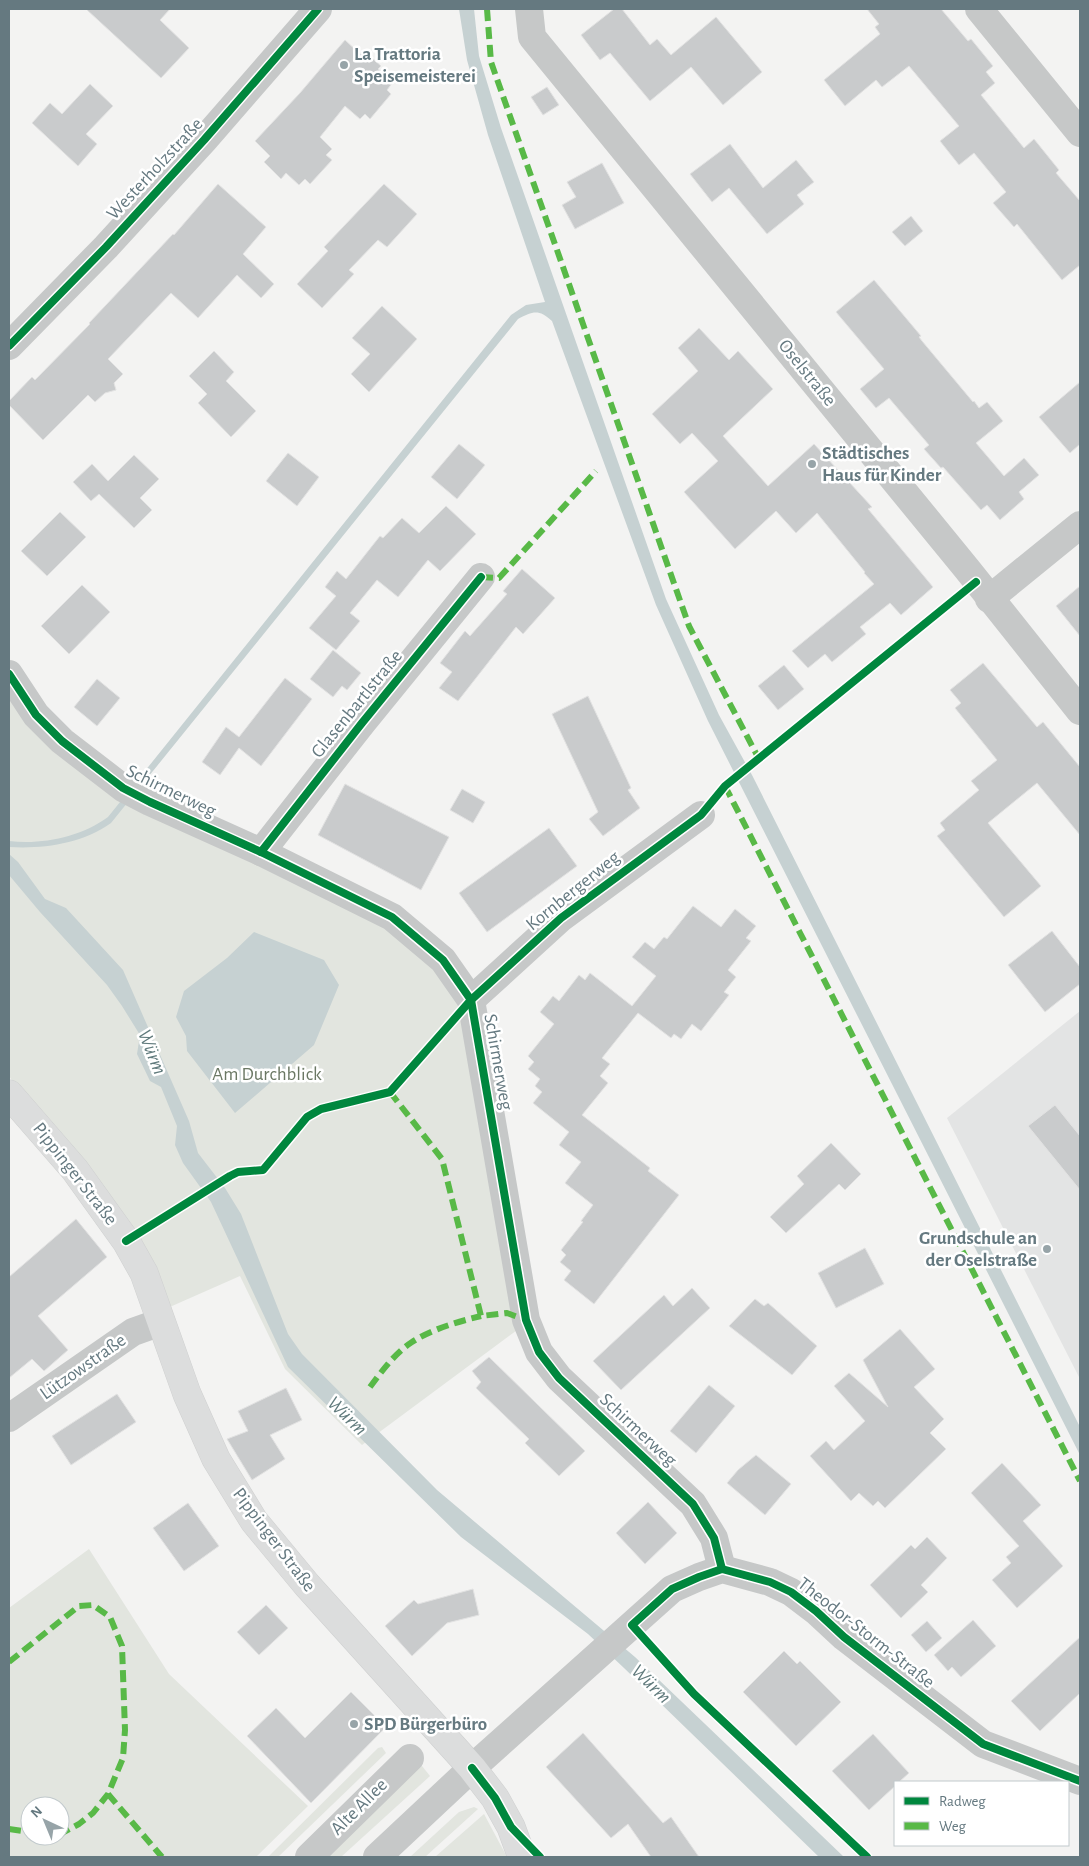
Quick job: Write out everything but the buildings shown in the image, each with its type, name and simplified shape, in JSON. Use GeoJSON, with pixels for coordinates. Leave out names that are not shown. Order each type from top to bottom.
{"type":"FeatureCollection","features":[{"type":"Feature","properties":{"kind":"main road","name":"Pippinger Straße"},"geometry":{"type":"LineString","coordinates":[[9,1094],[75,1170],[126,1242],[144,1273],[187,1394],[216,1459],[254,1521],[307,1585],[472,1768],[495,1798],[511,1827],[522,1857]]}},
{"type":"Feature","properties":{"kind":"main road","name":"Pippinger Straße"},"geometry":{"type":"LineString","coordinates":[[511,1827],[540,1857]]}},
{"type":"Feature","properties":{"kind":"street","name":"Westerholzstraße"},"geometry":{"type":"LineString","coordinates":[[9,346],[106,247],[204,140],[318,9]]}},
{"type":"Feature","properties":{"kind":"street","name":"Oselstraße"},"geometry":{"type":"LineString","coordinates":[[529,9],[532,37],[955,554],[1080,711]]}},
{"type":"Feature","properties":{"kind":"street"},"geometry":{"type":"LineString","coordinates":[[979,9],[1080,133]]}},
{"type":"Feature","properties":{"kind":"street"},"geometry":{"type":"LineString","coordinates":[[989,599],[1080,526]]}},
{"type":"Feature","properties":{"kind":"street","name":"Glasenbartlstraße"},"geometry":{"type":"LineString","coordinates":[[261,852],[362,723],[481,577]]}},
{"type":"Feature","properties":{"kind":"street","name":"Schirmerweg"},"geometry":{"type":"LineString","coordinates":[[9,674],[36,715],[62,741],[123,788],[261,852],[392,917],[443,960],[471,1000],[526,1320],[539,1352],[560,1378],[694,1504],[714,1538],[722,1569]]}},
{"type":"Feature","properties":{"kind":"street","name":"Kornbergerweg"},"geometry":{"type":"LineString","coordinates":[[471,1000],[561,918],[701,815]]}},
{"type":"Feature","properties":{"kind":"street","name":"Lützowstraße"},"geometry":{"type":"LineString","coordinates":[[9,1418],[133,1332],[161,1322]]}},
{"type":"Feature","properties":{"kind":"street"},"geometry":{"type":"LineString","coordinates":[[377,1857],[472,1768],[672,1589],[722,1569]]}},
{"type":"Feature","properties":{"kind":"street","name":"Theodor-Storm-Straße"},"geometry":{"type":"LineString","coordinates":[[722,1569],[770,1582],[791,1592],[816,1611],[844,1637],[983,1744],[1073,1780],[1080,1781]]}},
{"type":"Feature","properties":{"kind":"street","name":"Alte Allee"},"geometry":{"type":"LineString","coordinates":[[309,1857],[410,1758]]}},
{"type":"Feature","properties":{"kind":"shaded area","name":"Grundschule an der Oselstraße"},"geometry":{"type":"Polygon","coordinates":[[[1080,1011],[1080,1379],[947,1118],[1080,1011]]]}},
{"type":"Feature","properties":{"kind":"green space","name":"Am Durchblick"},"geometry":{"type":"Polygon","coordinates":[[[9,659],[46,717],[118,776],[400,916],[474,1001],[532,1319],[362,1445],[285,1369],[240,1276],[163,1310],[9,1076],[9,659]]]}},
{"type":"Feature","properties":{"kind":"green space"},"geometry":{"type":"Polygon","coordinates":[[[89,1549],[169,1674],[308,1806],[256,1857],[9,1857],[9,1608],[89,1549]]]}},
{"type":"Feature","properties":{"kind":"green space"},"geometry":{"type":"Polygon","coordinates":[[[382,1747],[386,1753],[278,1857],[268,1857],[378,1748],[382,1747]]]}},
{"type":"Feature","properties":{"kind":"green space"},"geometry":{"type":"Polygon","coordinates":[[[414,1756],[430,1776],[341,1857],[315,1857],[414,1756]]]}},
{"type":"Feature","properties":{"kind":"green space"},"geometry":{"type":"Polygon","coordinates":[[[474,1807],[478,1809],[425,1857],[410,1857],[459,1812],[474,1807]]]}},
{"type":"Feature","properties":{"kind":"green space"},"geometry":{"type":"Polygon","coordinates":[[[484,1814],[507,1857],[435,1857],[484,1814]]]}},
{"type":"Feature","properties":{"kind":"water"},"geometry":{"type":"Polygon","coordinates":[[[459,9],[474,9],[479,56],[501,128],[666,599],[719,715],[752,775],[1080,1427],[1080,1455],[708,721],[656,605],[552,321],[543,314],[536,312],[518,319],[111,823],[88,836],[62,844],[9,847],[9,841],[35,842],[61,838],[86,830],[108,817],[511,315],[526,305],[545,302],[488,135],[467,60],[459,9]]]}},
{"type":"Feature","properties":{"kind":"water","name":"Würm"},"geometry":{"type":"Polygon","coordinates":[[[9,854],[18,862],[45,899],[66,908],[123,970],[189,1121],[198,1153],[225,1188],[241,1214],[288,1334],[302,1354],[437,1490],[635,1657],[844,1857],[819,1857],[588,1634],[461,1537],[288,1367],[211,1202],[183,1163],[175,1145],[177,1126],[161,1087],[150,1081],[137,1054],[140,1035],[107,985],[9,875],[9,854]]]}},
{"type":"Feature","properties":{"kind":"water"},"geometry":{"type":"Polygon","coordinates":[[[254,932],[324,960],[339,985],[314,1045],[235,1113],[187,1051],[186,1036],[176,1017],[184,991],[227,958],[254,932]]]}},
{"type":"Feature","properties":{"kind":"marked path"},"geometry":{"type":"LineString","coordinates":[[487,9],[491,62],[689,626],[759,759]]}},
{"type":"Feature","properties":{"kind":"marked path"},"geometry":{"type":"LineString","coordinates":[[481,577],[499,578],[596,471]]}},
{"type":"Feature","properties":{"kind":"marked path"},"geometry":{"type":"LineString","coordinates":[[725,786],[1080,1481]]}},
{"type":"Feature","properties":{"kind":"marked path"},"geometry":{"type":"LineString","coordinates":[[390,1092],[442,1159],[481,1316],[507,1313],[526,1320]]}},
{"type":"Feature","properties":{"kind":"marked path"},"geometry":{"type":"LineString","coordinates":[[370,1387],[394,1357],[412,1342],[454,1323],[481,1316]]}},
{"type":"Feature","properties":{"kind":"marked path"},"geometry":{"type":"LineString","coordinates":[[9,1662],[79,1606],[93,1605],[110,1617],[122,1646],[125,1730],[123,1758],[108,1794],[93,1813],[70,1829]]}},
{"type":"Feature","properties":{"kind":"marked path"},"geometry":{"type":"LineString","coordinates":[[108,1794],[162,1857]]}},
{"type":"Feature","properties":{"kind":"marked path"},"geometry":{"type":"LineString","coordinates":[[9,1829],[20,1831]]}},
{"type":"Feature","properties":{"kind":"cycle path"},"geometry":{"type":"LineString","coordinates":[[9,346],[106,247],[204,140],[318,9]]}},
{"type":"Feature","properties":{"kind":"cycle path"},"geometry":{"type":"LineString","coordinates":[[261,852],[362,723],[481,577]]}},
{"type":"Feature","properties":{"kind":"cycle path"},"geometry":{"type":"LineString","coordinates":[[126,1241],[230,1176],[238,1172],[263,1170],[307,1117],[321,1109],[390,1092],[471,1000],[561,918],[701,815],[725,786],[976,582]]}},
{"type":"Feature","properties":{"kind":"cycle path"},"geometry":{"type":"LineString","coordinates":[[9,674],[36,715],[62,741],[123,788],[261,852],[392,917],[443,960],[471,1000],[526,1320],[539,1352],[559,1378],[693,1504],[714,1538],[722,1569]]}},
{"type":"Feature","properties":{"kind":"cycle path"},"geometry":{"type":"LineString","coordinates":[[867,1857],[694,1694],[632,1625],[672,1589],[722,1569],[770,1582],[791,1592],[816,1611],[844,1637],[983,1744],[1080,1781]]}},
{"type":"Feature","properties":{"kind":"cycle path"},"geometry":{"type":"LineString","coordinates":[[472,1768],[495,1798],[511,1827],[540,1857]]}},
{"type":"Feature","properties":{"kind":"place","name":"La Trattoria Speisemeisterei"},"geometry":{"type":"Point","coordinates":[344,65]}},
{"type":"Feature","properties":{"kind":"place","name":"Städtisches Haus für Kinder"},"geometry":{"type":"Point","coordinates":[812,464]}},
{"type":"Feature","properties":{"kind":"place","name":"Grundschule an der Oselstraße"},"geometry":{"type":"Point","coordinates":[1047,1249]}},
{"type":"Feature","properties":{"kind":"place","name":"SPD Bürgerbüro"},"geometry":{"type":"Point","coordinates":[354,1724]}}]}
